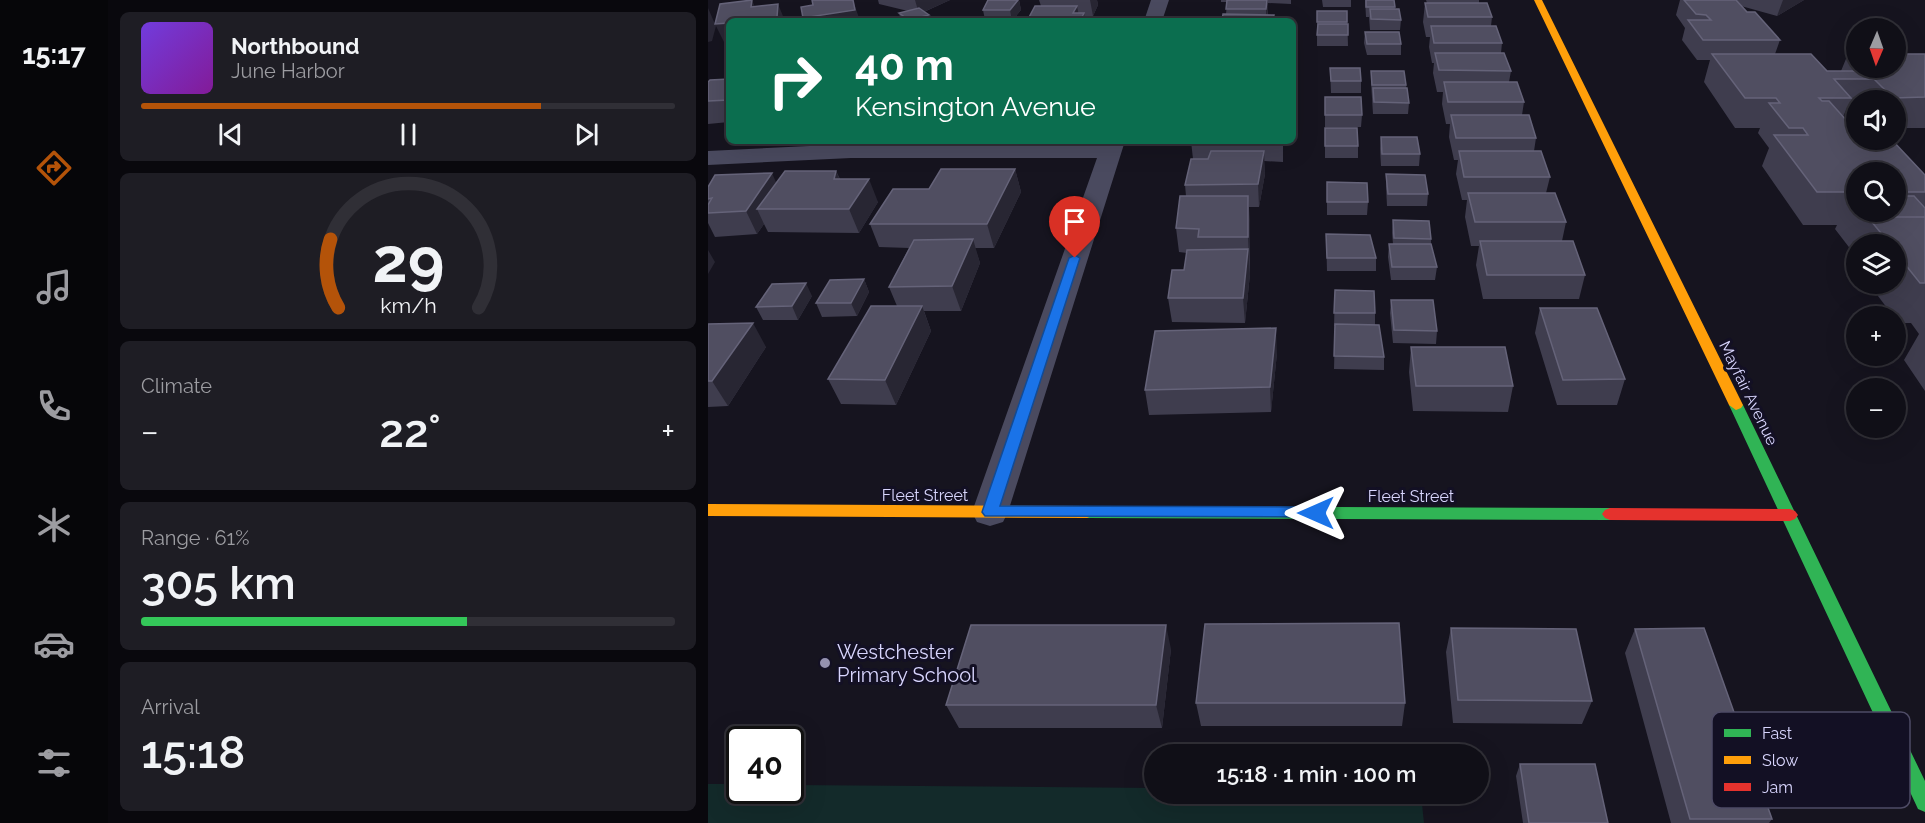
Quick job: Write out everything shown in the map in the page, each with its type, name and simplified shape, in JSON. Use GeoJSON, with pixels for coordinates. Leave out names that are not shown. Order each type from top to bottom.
{"type":"FeatureCollection","features":[{"type":"Feature","properties":{"kind":"street"},"geometry":{"type":"LineString","coordinates":[[1154,18],[1160,0]]}},
{"type":"Feature","properties":{"kind":"street","name":"Mayfair Avenue"},"geometry":{"type":"LineString","coordinates":[[1538,0],[1790,514],[1883,712]]}},
{"type":"Feature","properties":{"kind":"street"},"geometry":{"type":"LineString","coordinates":[[708,158],[851,151],[1112,146],[990,512]]}},
{"type":"Feature","properties":{"kind":"street","name":"Fleet Street"},"geometry":{"type":"LineString","coordinates":[[708,510],[1790,514]]}},
{"type":"Feature","properties":{"kind":"street","name":"Mayfair Avenue"},"geometry":{"type":"LineString","coordinates":[[1910,770],[1925,802]]}},
{"type":"Feature","properties":{"kind":"green space"},"geometry":{"type":"Polygon","coordinates":[[[708,784],[726,784],[726,804],[804,804],[804,785],[1144,788],[1144,804],[1422,804],[1424,823],[708,823],[708,784]]]}},
{"type":"Feature","properties":{"kind":"building"},"geometry":{"type":"Polygon","coordinates":[[[752,0],[751,7],[778,4],[777,17],[726,18],[726,23],[715,24],[720,4],[752,0]]]}},
{"type":"Feature","properties":{"kind":"building"},"geometry":{"type":"Polygon","coordinates":[[[812,0],[853,0],[855,10],[803,18],[801,7],[813,5],[812,0]]]}},
{"type":"Feature","properties":{"kind":"building"},"geometry":{"type":"Polygon","coordinates":[[[988,0],[1018,0],[1010,10],[983,10],[988,0]]]}},
{"type":"Feature","properties":{"kind":"building"},"geometry":{"type":"Polygon","coordinates":[[[1227,0],[1267,0],[1266,9],[1226,9],[1227,0]]]}},
{"type":"Feature","properties":{"kind":"building"},"geometry":{"type":"Polygon","coordinates":[[[1366,0],[1394,0],[1395,7],[1366,7],[1366,0]]]}},
{"type":"Feature","properties":{"kind":"building"},"geometry":{"type":"Polygon","coordinates":[[[1684,0],[1736,0],[1747,12],[1755,12],[1780,40],[1703,40],[1688,20],[1711,20],[1706,15],[1696,14],[1684,0]]]}},
{"type":"Feature","properties":{"kind":"building"},"geometry":{"type":"Polygon","coordinates":[[[1425,3],[1487,3],[1492,17],[1428,17],[1425,3]]]}},
{"type":"Feature","properties":{"kind":"building"},"geometry":{"type":"Polygon","coordinates":[[[1035,6],[1077,6],[1073,13],[1084,13],[1082,18],[1029,18],[1035,6]]]}},
{"type":"Feature","properties":{"kind":"building"},"geometry":{"type":"Polygon","coordinates":[[[919,8],[929,15],[906,18],[899,13],[919,8]]]}},
{"type":"Feature","properties":{"kind":"building"},"geometry":{"type":"Polygon","coordinates":[[[1370,9],[1399,9],[1401,20],[1371,19],[1370,9]]]}},
{"type":"Feature","properties":{"kind":"building"},"geometry":{"type":"Polygon","coordinates":[[[1317,11],[1347,11],[1347,22],[1317,22],[1317,11]]]}},
{"type":"Feature","properties":{"kind":"building"},"geometry":{"type":"Polygon","coordinates":[[[1223,14],[1274,15],[1274,18],[1222,18],[1223,14]]]}},
{"type":"Feature","properties":{"kind":"building"},"geometry":{"type":"Polygon","coordinates":[[[1318,24],[1348,24],[1348,35],[1317,35],[1318,24]]]}},
{"type":"Feature","properties":{"kind":"building"},"geometry":{"type":"Polygon","coordinates":[[[1431,26],[1496,26],[1502,43],[1434,43],[1431,26]]]}},
{"type":"Feature","properties":{"kind":"building"},"geometry":{"type":"Polygon","coordinates":[[[1365,32],[1399,32],[1401,44],[1367,44],[1365,32]]]}},
{"type":"Feature","properties":{"kind":"building"},"geometry":{"type":"Polygon","coordinates":[[[1435,53],[1504,53],[1511,71],[1439,70],[1435,53]]]}},
{"type":"Feature","properties":{"kind":"building"},"geometry":{"type":"Polygon","coordinates":[[[1712,54],[1811,54],[1827,71],[1846,71],[1846,78],[1906,78],[1906,54],[1925,54],[1925,97],[1906,98],[1906,90],[1885,90],[1874,79],[1834,79],[1846,92],[1846,98],[1819,98],[1822,101],[1829,101],[1846,120],[1846,150],[1901,150],[1925,175],[1925,192],[1906,192],[1906,162],[1846,162],[1846,192],[1817,192],[1774,135],[1808,135],[1803,128],[1789,128],[1769,103],[1780,103],[1776,98],[1745,98],[1712,54]]]}},
{"type":"Feature","properties":{"kind":"building"},"geometry":{"type":"Polygon","coordinates":[[[1330,68],[1360,68],[1361,81],[1331,81],[1330,68]]]}},
{"type":"Feature","properties":{"kind":"building"},"geometry":{"type":"Polygon","coordinates":[[[1371,71],[1404,71],[1406,85],[1372,85],[1371,71]]]}},
{"type":"Feature","properties":{"kind":"building"},"geometry":{"type":"Polygon","coordinates":[[[726,79],[726,100],[708,101],[708,82],[726,79]]]}},
{"type":"Feature","properties":{"kind":"building"},"geometry":{"type":"Polygon","coordinates":[[[1444,82],[1517,82],[1524,102],[1448,102],[1444,82]]]}},
{"type":"Feature","properties":{"kind":"building"},"geometry":{"type":"Polygon","coordinates":[[[1373,88],[1407,88],[1409,103],[1374,102],[1373,88]]]}},
{"type":"Feature","properties":{"kind":"building"},"geometry":{"type":"Polygon","coordinates":[[[1325,97],[1361,97],[1362,115],[1325,115],[1325,97]]]}},
{"type":"Feature","properties":{"kind":"building"},"geometry":{"type":"Polygon","coordinates":[[[1451,115],[1529,115],[1536,138],[1456,138],[1451,115]]]}},
{"type":"Feature","properties":{"kind":"building"},"geometry":{"type":"Polygon","coordinates":[[[1325,128],[1357,128],[1358,146],[1325,146],[1325,128]]]}},
{"type":"Feature","properties":{"kind":"building"},"geometry":{"type":"Polygon","coordinates":[[[1381,137],[1417,137],[1420,154],[1382,154],[1381,137]]]}},
{"type":"Feature","properties":{"kind":"building"},"geometry":{"type":"Polygon","coordinates":[[[1211,151],[1264,151],[1258,184],[1185,185],[1191,159],[1208,159],[1211,151]]]}},
{"type":"Feature","properties":{"kind":"building"},"geometry":{"type":"Polygon","coordinates":[[[1459,151],[1541,151],[1550,177],[1464,177],[1459,151]]]}},
{"type":"Feature","properties":{"kind":"building"},"geometry":{"type":"Polygon","coordinates":[[[941,169],[1015,169],[987,224],[870,224],[893,189],[929,189],[941,169]]]}},
{"type":"Feature","properties":{"kind":"building"},"geometry":{"type":"Polygon","coordinates":[[[785,171],[836,171],[834,179],[869,179],[849,209],[757,209],[785,171]]]}},
{"type":"Feature","properties":{"kind":"building"},"geometry":{"type":"Polygon","coordinates":[[[772,173],[746,211],[708,213],[708,205],[712,198],[708,199],[708,187],[715,175],[772,173]]]}},
{"type":"Feature","properties":{"kind":"building"},"geometry":{"type":"Polygon","coordinates":[[[1386,174],[1425,175],[1428,194],[1388,194],[1386,174]]]}},
{"type":"Feature","properties":{"kind":"building"},"geometry":{"type":"Polygon","coordinates":[[[1327,182],[1367,183],[1368,202],[1327,202],[1327,182]]]}},
{"type":"Feature","properties":{"kind":"building"},"geometry":{"type":"Polygon","coordinates":[[[1468,193],[1555,193],[1566,222],[1475,222],[1468,193]]]}},
{"type":"Feature","properties":{"kind":"building"},"geometry":{"type":"Polygon","coordinates":[[[1180,196],[1248,196],[1248,237],[1198,237],[1199,229],[1176,228],[1180,196]]]}},
{"type":"Feature","properties":{"kind":"building"},"geometry":{"type":"Polygon","coordinates":[[[1906,196],[1914,196],[1925,208],[1925,217],[1906,217],[1906,196]]]}},
{"type":"Feature","properties":{"kind":"building"},"geometry":{"type":"Polygon","coordinates":[[[1906,217],[1925,217],[1925,283],[1920,283],[1906,266],[1906,234],[1882,234],[1872,222],[1906,222],[1906,217]]]}},
{"type":"Feature","properties":{"kind":"building"},"geometry":{"type":"Polygon","coordinates":[[[1393,220],[1429,221],[1431,239],[1394,238],[1393,220]]]}},
{"type":"Feature","properties":{"kind":"building"},"geometry":{"type":"Polygon","coordinates":[[[1326,234],[1370,235],[1376,258],[1327,258],[1326,234]]]}},
{"type":"Feature","properties":{"kind":"building"},"geometry":{"type":"Polygon","coordinates":[[[973,239],[952,286],[889,287],[914,240],[973,239]]]}},
{"type":"Feature","properties":{"kind":"building"},"geometry":{"type":"Polygon","coordinates":[[[1480,241],[1573,241],[1585,275],[1487,275],[1480,241]]]}},
{"type":"Feature","properties":{"kind":"building"},"geometry":{"type":"Polygon","coordinates":[[[1389,244],[1431,244],[1437,267],[1392,267],[1389,244]]]}},
{"type":"Feature","properties":{"kind":"building"},"geometry":{"type":"Polygon","coordinates":[[[1248,249],[1243,298],[1168,298],[1172,270],[1184,270],[1187,250],[1248,249]]]}},
{"type":"Feature","properties":{"kind":"building"},"geometry":{"type":"Polygon","coordinates":[[[864,279],[851,303],[816,303],[830,280],[864,279]]]}},
{"type":"Feature","properties":{"kind":"building"},"geometry":{"type":"Polygon","coordinates":[[[806,283],[792,306],[756,307],[772,284],[806,283]]]}},
{"type":"Feature","properties":{"kind":"building"},"geometry":{"type":"Polygon","coordinates":[[[1335,290],[1374,291],[1375,313],[1334,313],[1335,290]]]}},
{"type":"Feature","properties":{"kind":"building"},"geometry":{"type":"Polygon","coordinates":[[[1391,300],[1433,300],[1437,331],[1394,330],[1391,300]]]}},
{"type":"Feature","properties":{"kind":"building"},"geometry":{"type":"Polygon","coordinates":[[[871,306],[922,306],[885,380],[828,379],[871,306]]]}},
{"type":"Feature","properties":{"kind":"building"},"geometry":{"type":"Polygon","coordinates":[[[1540,308],[1597,308],[1625,379],[1563,380],[1540,308]]]}},
{"type":"Feature","properties":{"kind":"building"},"geometry":{"type":"Polygon","coordinates":[[[753,323],[712,381],[708,381],[708,324],[753,323]]]}},
{"type":"Feature","properties":{"kind":"building"},"geometry":{"type":"Polygon","coordinates":[[[1335,324],[1379,325],[1384,357],[1334,356],[1335,324]]]}},
{"type":"Feature","properties":{"kind":"building"},"geometry":{"type":"Polygon","coordinates":[[[1276,328],[1270,387],[1145,390],[1155,331],[1276,328]]]}},
{"type":"Feature","properties":{"kind":"building"},"geometry":{"type":"Polygon","coordinates":[[[1411,347],[1505,347],[1513,386],[1416,386],[1411,347]]]}},
{"type":"Feature","properties":{"kind":"building"},"geometry":{"type":"Polygon","coordinates":[[[1399,623],[1405,703],[1196,703],[1205,624],[1399,623]]]}},
{"type":"Feature","properties":{"kind":"building"},"geometry":{"type":"Polygon","coordinates":[[[971,625],[1166,625],[1156,705],[946,705],[971,625]]]}},
{"type":"Feature","properties":{"kind":"building"},"geometry":{"type":"Polygon","coordinates":[[[1451,628],[1576,629],[1592,701],[1458,700],[1451,628]]]}},
{"type":"Feature","properties":{"kind":"building"},"geometry":{"type":"Polygon","coordinates":[[[1704,628],[1734,712],[1712,712],[1712,808],[1768,808],[1772,819],[1690,819],[1635,629],[1704,628]]]}},
{"type":"Feature","properties":{"kind":"building"},"geometry":{"type":"Polygon","coordinates":[[[1520,764],[1595,764],[1608,823],[1529,823],[1520,764]]]}},
{"type":"Feature","properties":{"kind":"traffic: fast"},"geometry":{"type":"LineString","coordinates":[[1736,405],[1882,712]]}},
{"type":"Feature","properties":{"kind":"traffic: fast"},"geometry":{"type":"LineString","coordinates":[[1087,512],[1610,514]]}},
{"type":"Feature","properties":{"kind":"traffic: fast"},"geometry":{"type":"LineString","coordinates":[[1910,770],[1925,802]]}},
{"type":"Feature","properties":{"kind":"traffic: slow"},"geometry":{"type":"LineString","coordinates":[[1538,0],[1736,405]]}},
{"type":"Feature","properties":{"kind":"traffic: slow"},"geometry":{"type":"LineString","coordinates":[[708,510],[1087,512]]}},
{"type":"Feature","properties":{"kind":"traffic: jam"},"geometry":{"type":"LineString","coordinates":[[1610,514],[1790,515]]}},
{"type":"Feature","properties":{"kind":"place","name":"Westchester Primary School"},"geometry":{"type":"Point","coordinates":[825,663]}},
{"type":"Feature","properties":{"kind":"route"},"geometry":{"type":"LineString","coordinates":[[1075,258],[990,512],[1316,513]]}}]}
